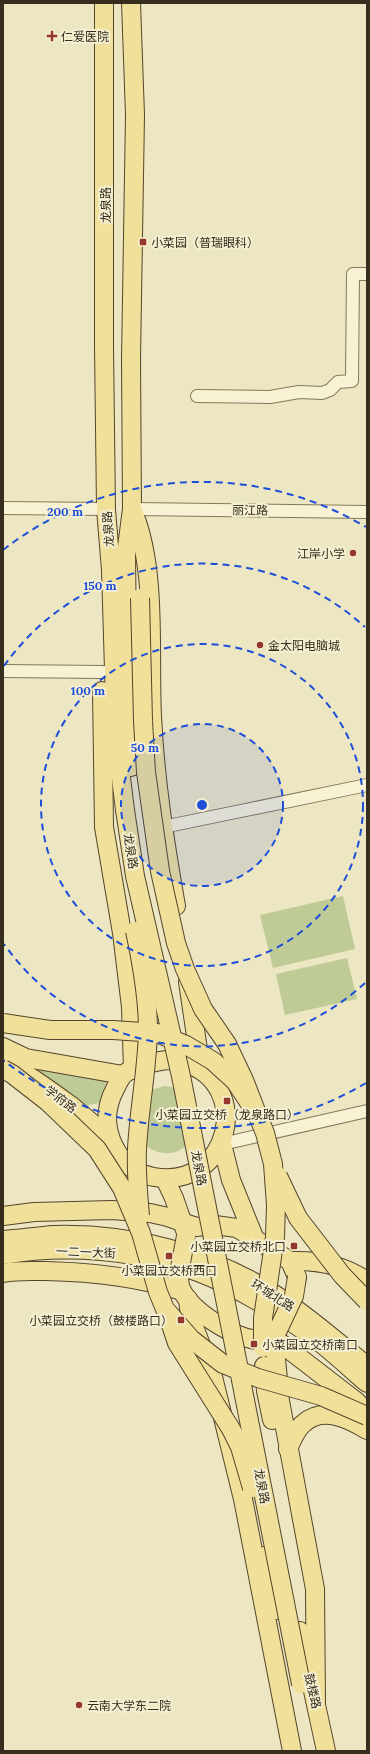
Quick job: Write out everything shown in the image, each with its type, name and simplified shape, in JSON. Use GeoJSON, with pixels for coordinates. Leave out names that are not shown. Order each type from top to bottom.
{"type":"FeatureCollection","features":[{"type":"Feature","properties":{"kind":"main road","name":"龙泉路"},"geometry":{"type":"LineString","coordinates":[[104,3],[104,347],[106,509],[111,570],[116,737],[115,783],[125,808],[144,874],[192,1082],[255,1399],[304,1631]]}},
{"type":"Feature","properties":{"kind":"main road","name":"龙泉路"},"geometry":{"type":"LineString","coordinates":[[131,3],[135,116],[131,359],[132,509],[126,555],[128,714],[125,808],[135,876],[184,1092],[301,1684]]}},
{"type":"Feature","properties":{"kind":"main road"},"geometry":{"type":"LineString","coordinates":[[132,509],[140,598],[142,721],[146,772],[160,871],[176,942],[185,969],[203,1009],[227,1044],[244,1080],[265,1133],[273,1164],[276,1205],[275,1237],[263,1318],[263,1355],[266,1391],[300,1567],[304,1631]]}},
{"type":"Feature","properties":{"kind":"main road"},"geometry":{"type":"LineString","coordinates":[[132,509],[143,545],[149,594],[153,730],[163,827],[201,1070]]}},
{"type":"Feature","properties":{"kind":"main road"},"geometry":{"type":"LineString","coordinates":[[112,635],[102,686],[104,827],[122,933],[131,1007],[128,1073]]}},
{"type":"Feature","properties":{"kind":"main road"},"geometry":{"type":"LineString","coordinates":[[125,808],[120,853],[147,997],[146,1070],[137,1149],[137,1186],[141,1233]]}},
{"type":"Feature","properties":{"kind":"main road"},"geometry":{"type":"LineString","coordinates":[[3,1023],[50,1030],[113,1030],[157,1033],[186,1045],[213,1061],[235,1081],[258,1116]]}},
{"type":"Feature","properties":{"kind":"main road"},"geometry":{"type":"LineString","coordinates":[[3,1047],[26,1058],[128,1073]]}},
{"type":"Feature","properties":{"kind":"main road","name":"学府路"},"geometry":{"type":"LineString","coordinates":[[3,1060],[25,1072],[102,1130],[112,1145]]}},
{"type":"Feature","properties":{"kind":"main road"},"geometry":{"type":"LineString","coordinates":[[167,1060],[184,1062],[201,1070],[216,1085],[225,1103],[227,1124],[222,1144],[209,1162],[196,1172],[180,1178],[165,1179],[147,1176],[133,1169],[121,1158],[112,1145],[107,1128],[108,1110],[113,1092],[128,1073],[149,1062],[167,1060]]}},
{"type":"Feature","properties":{"kind":"main road"},"geometry":{"type":"LineString","coordinates":[[3,1069],[12,1074],[48,1102],[97,1149],[122,1188],[141,1233],[158,1292],[177,1343],[220,1410],[240,1447],[256,1501],[303,1751]]}},
{"type":"Feature","properties":{"kind":"main road"},"geometry":{"type":"LineString","coordinates":[[222,1144],[231,1180],[254,1237]]}},
{"type":"Feature","properties":{"kind":"main road"},"geometry":{"type":"LineString","coordinates":[[273,1164],[298,1218],[338,1270],[367,1301]]}},
{"type":"Feature","properties":{"kind":"main road"},"geometry":{"type":"LineString","coordinates":[[165,1179],[188,1229]]}},
{"type":"Feature","properties":{"kind":"main road"},"geometry":{"type":"LineString","coordinates":[[162,1215],[170,1212],[174,1206],[174,1198]]}},
{"type":"Feature","properties":{"kind":"main road"},"geometry":{"type":"LineString","coordinates":[[3,1216],[34,1212],[112,1210],[162,1215],[188,1229],[215,1225],[237,1228],[254,1237],[293,1269],[294,1296],[275,1335],[280,1401],[315,1589],[316,1703]]}},
{"type":"Feature","properties":{"kind":"main road"},"geometry":{"type":"LineString","coordinates":[[188,1229],[171,1261],[185,1295],[190,1316],[213,1377],[243,1499],[292,1751]]}},
{"type":"Feature","properties":{"kind":"main road","name":"一二一大街"},"geometry":{"type":"LineString","coordinates":[[3,1240],[54,1235],[108,1237],[171,1261]]}},
{"type":"Feature","properties":{"kind":"main road","name":"一二一大街"},"geometry":{"type":"LineString","coordinates":[[3,1255],[18,1252],[70,1250],[119,1253],[171,1261]]}},
{"type":"Feature","properties":{"kind":"main road","name":"环城北路"},"geometry":{"type":"LineString","coordinates":[[171,1261],[204,1260],[238,1274],[273,1293],[306,1317],[367,1366]]}},
{"type":"Feature","properties":{"kind":"main road"},"geometry":{"type":"LineString","coordinates":[[293,1269],[310,1260],[356,1273],[367,1281]]}},
{"type":"Feature","properties":{"kind":"main road","name":"环城北路"},"geometry":{"type":"LineString","coordinates":[[171,1261],[198,1272],[257,1301],[308,1333],[367,1383]]}},
{"type":"Feature","properties":{"kind":"main road"},"geometry":{"type":"LineString","coordinates":[[3,1273],[13,1271],[69,1272],[109,1275],[166,1286],[185,1295],[211,1322],[250,1339],[260,1341],[275,1335]]}},
{"type":"Feature","properties":{"kind":"main road"},"geometry":{"type":"LineString","coordinates":[[165,1309],[191,1339],[223,1364],[258,1378],[321,1396],[367,1416]]}},
{"type":"Feature","properties":{"kind":"main road"},"geometry":{"type":"LineString","coordinates":[[275,1335],[357,1402],[367,1413]]}},
{"type":"Feature","properties":{"kind":"main road"},"geometry":{"type":"LineString","coordinates":[[288,1450],[295,1434],[303,1423],[313,1417],[332,1414],[367,1430]]}},
{"type":"Feature","properties":{"kind":"main road","name":"鼓楼路"},"geometry":{"type":"LineString","coordinates":[[304,1631],[326,1751]]}},
{"type":"Feature","properties":{"kind":"main road","name":"鼓楼路"},"geometry":{"type":"LineString","coordinates":[[301,1684],[314,1751]]}},
{"type":"Feature","properties":{"kind":"street"},"geometry":{"type":"LineString","coordinates":[[197,396],[270,397],[299,392],[322,393],[330,390],[338,382],[352,381],[353,274],[367,274]]}},
{"type":"Feature","properties":{"kind":"street"},"geometry":{"type":"LineString","coordinates":[[3,508],[106,509]]}},
{"type":"Feature","properties":{"kind":"street","name":"丽江路"},"geometry":{"type":"LineString","coordinates":[[132,509],[367,512]]}},
{"type":"Feature","properties":{"kind":"street"},"geometry":{"type":"LineString","coordinates":[[3,671],[104,672]]}},
{"type":"Feature","properties":{"kind":"street"},"geometry":{"type":"LineString","coordinates":[[163,827],[367,785]]}},
{"type":"Feature","properties":{"kind":"street"},"geometry":{"type":"LineString","coordinates":[[222,1144],[367,1111]]}},
{"type":"Feature","properties":{"kind":"green space"},"geometry":{"type":"Polygon","coordinates":[[[343,896],[355,949],[273,968],[260,915],[343,896]]]}},
{"type":"Feature","properties":{"kind":"green space"},"geometry":{"type":"Polygon","coordinates":[[[347,958],[357,999],[285,1015],[276,974],[347,958]]]}},
{"type":"Feature","properties":{"kind":"green space"},"geometry":{"type":"Polygon","coordinates":[[[34,1067],[107,1081],[99,1103],[84,1106],[34,1067]]]}},
{"type":"Feature","properties":{"kind":"green space"},"geometry":{"type":"Polygon","coordinates":[[[164,1086],[184,1092],[196,1103],[199,1117],[196,1132],[187,1144],[175,1152],[159,1152],[141,1142],[150,1090],[164,1086]]]}},
{"type":"Feature","properties":{"kind":"place","name":"仁爱医院"},"geometry":{"type":"Point","coordinates":[52,36]}},
{"type":"Feature","properties":{"kind":"place","name":"小菜园（普瑞眼科）"},"geometry":{"type":"Point","coordinates":[143,242]}},
{"type":"Feature","properties":{"kind":"place","name":"江岸小学"},"geometry":{"type":"Point","coordinates":[353,553]}},
{"type":"Feature","properties":{"kind":"place","name":"金太阳电脑城"},"geometry":{"type":"Point","coordinates":[260,645]}},
{"type":"Feature","properties":{"kind":"place","name":"小菜园立交桥（龙泉路口）"},"geometry":{"type":"Point","coordinates":[227,1101]}},
{"type":"Feature","properties":{"kind":"place","name":"小菜园立交桥北口"},"geometry":{"type":"Point","coordinates":[294,1246]}},
{"type":"Feature","properties":{"kind":"place","name":"小菜园立交桥西口"},"geometry":{"type":"Point","coordinates":[169,1256]}},
{"type":"Feature","properties":{"kind":"place","name":"小菜园立交桥（鼓楼路口）"},"geometry":{"type":"Point","coordinates":[181,1320]}},
{"type":"Feature","properties":{"kind":"place","name":"小菜园立交桥南口"},"geometry":{"type":"Point","coordinates":[254,1344]}},
{"type":"Feature","properties":{"kind":"place","name":"云南大学东二院"},"geometry":{"type":"Point","coordinates":[79,1705]}}]}
